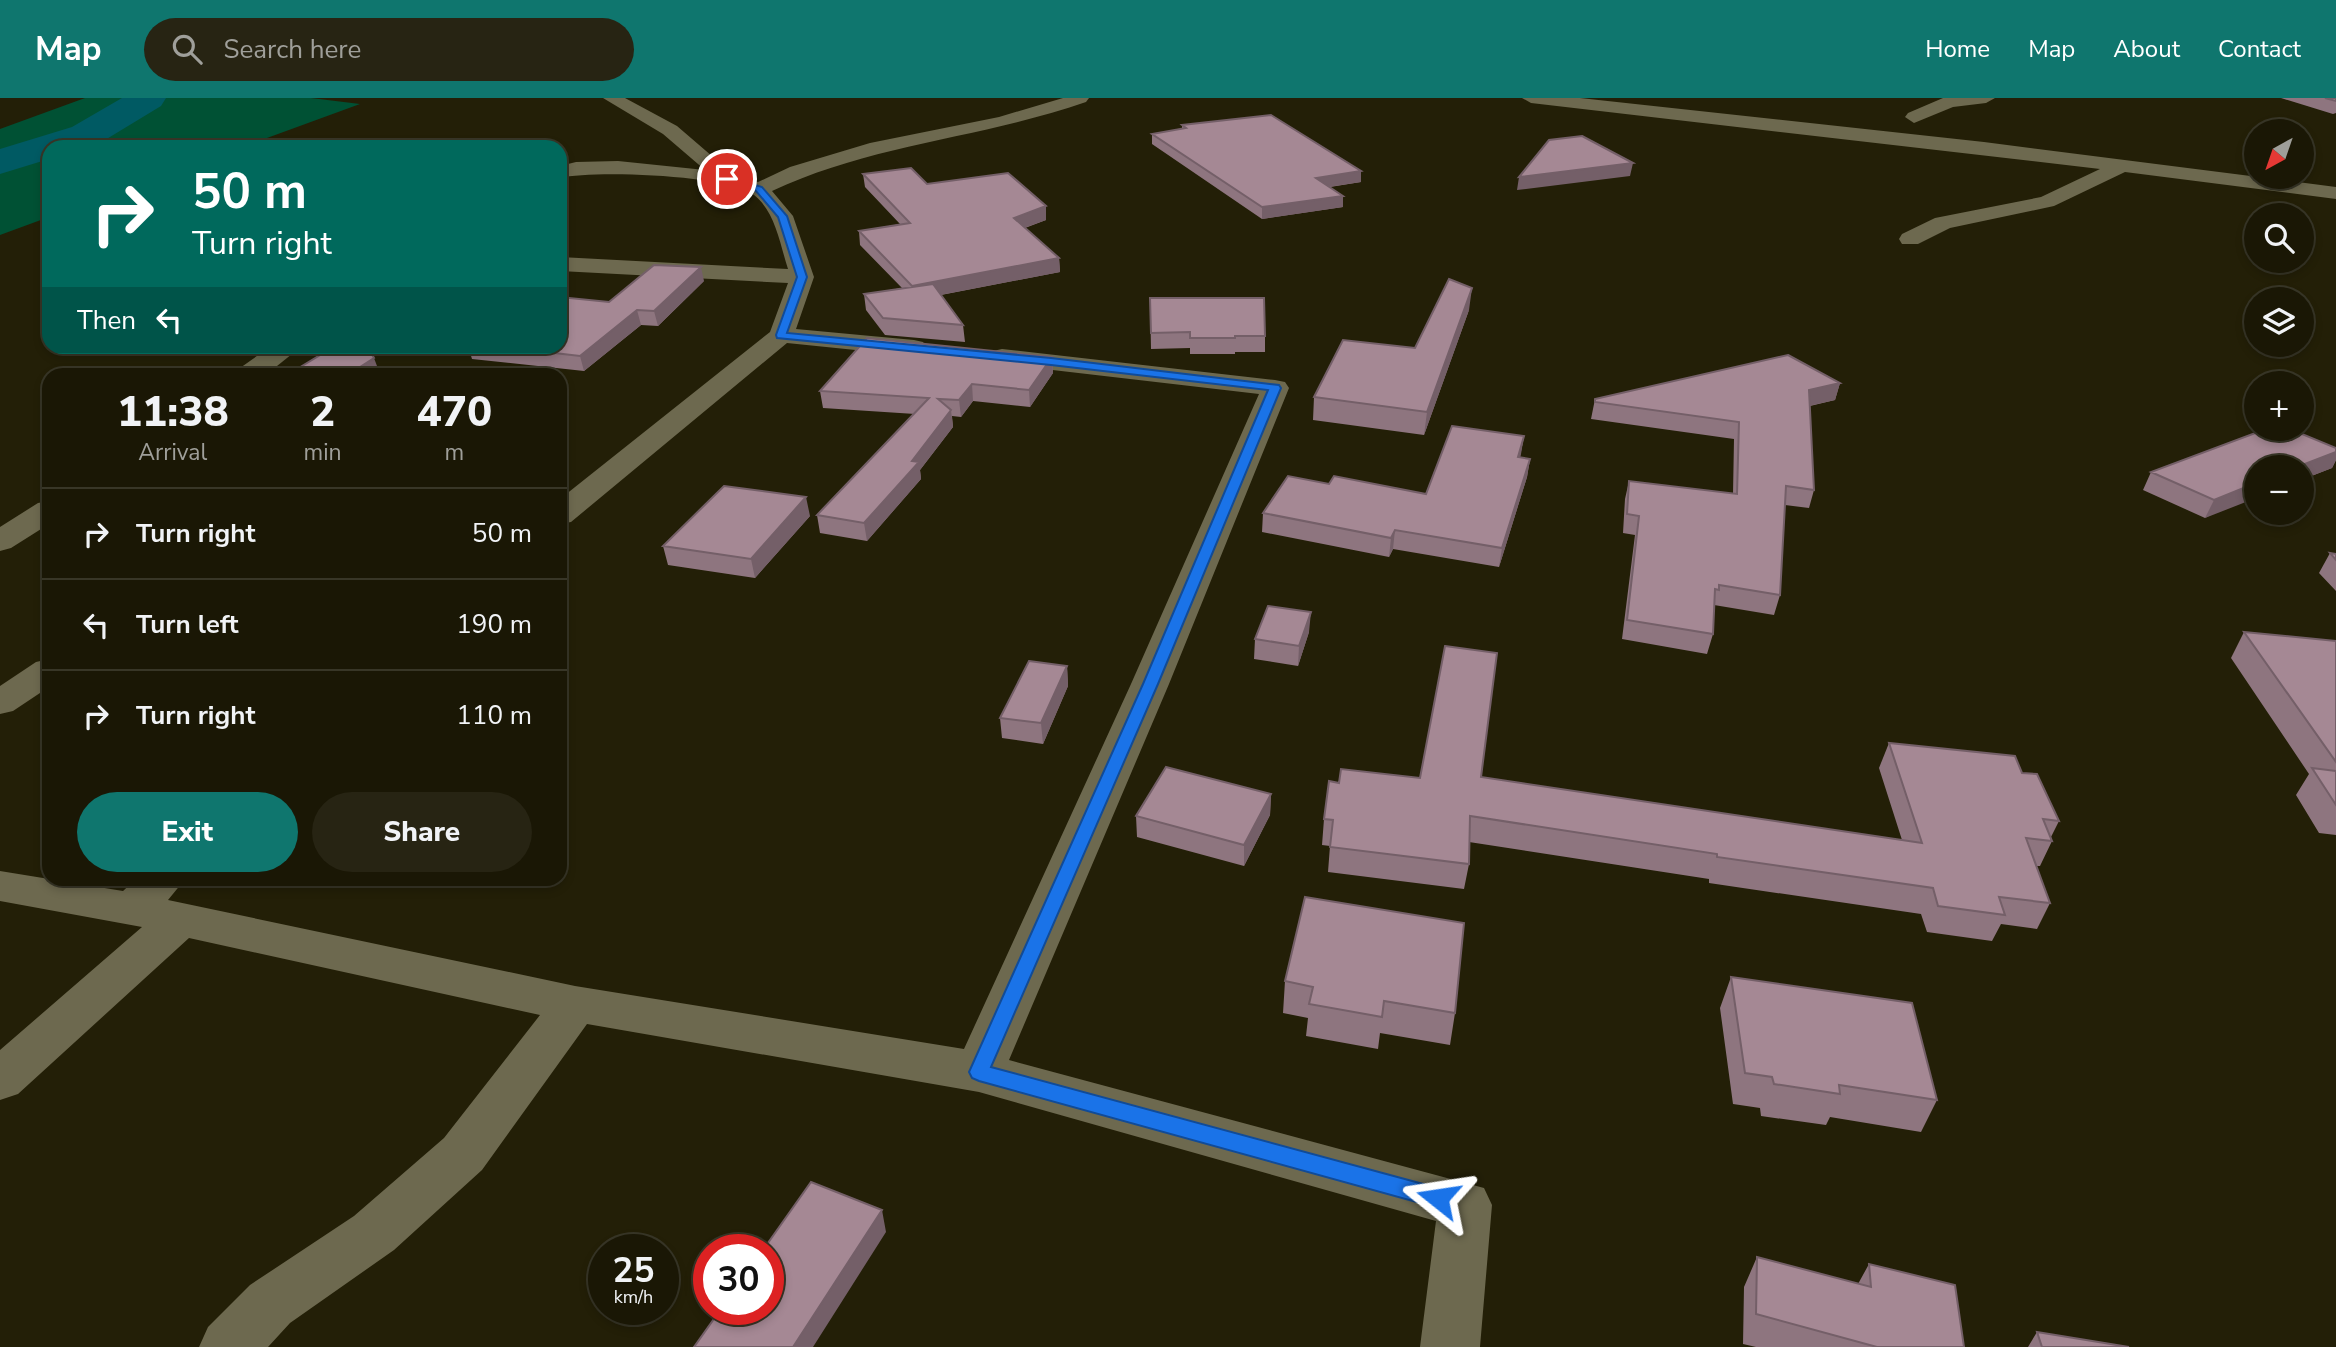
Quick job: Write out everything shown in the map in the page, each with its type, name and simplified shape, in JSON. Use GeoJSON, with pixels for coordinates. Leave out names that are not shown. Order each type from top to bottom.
{"type":"FeatureCollection","features":[{"type":"Feature","properties":{"kind":"street"},"geometry":{"type":"LineString","coordinates":[[612,98],[670,130],[727,179]]}},
{"type":"Feature","properties":{"kind":"street"},"geometry":{"type":"LineString","coordinates":[[759,189],[786,174],[821,161],[978,129],[1080,98]]}},
{"type":"Feature","properties":{"kind":"street"},"geometry":{"type":"LineString","coordinates":[[1531,98],[1970,146],[2336,193]]}},
{"type":"Feature","properties":{"kind":"street"},"geometry":{"type":"LineString","coordinates":[[1914,117],[1949,102],[1986,98]]}},
{"type":"Feature","properties":{"kind":"street"},"geometry":{"type":"LineString","coordinates":[[567,170],[577,166],[607,167],[727,179],[759,189],[782,216],[802,277],[781,335],[567,510]]}},
{"type":"Feature","properties":{"kind":"street"},"geometry":{"type":"LineString","coordinates":[[1910,239],[1943,223],[2047,202],[2120,167]]}},
{"type":"Feature","properties":{"kind":"street"},"geometry":{"type":"LineString","coordinates":[[567,264],[802,277]]}},
{"type":"Feature","properties":{"kind":"street"},"geometry":{"type":"LineString","coordinates":[[781,335],[930,350]]}},
{"type":"Feature","properties":{"kind":"street"},"geometry":{"type":"LineString","coordinates":[[258,368],[278,354]]}},
{"type":"Feature","properties":{"kind":"street"},"geometry":{"type":"LineString","coordinates":[[979,1072],[1150,684],[1275,388],[984,355]]}},
{"type":"Feature","properties":{"kind":"street"},"geometry":{"type":"LineString","coordinates":[[0,541],[42,514]]}},
{"type":"Feature","properties":{"kind":"street"},"geometry":{"type":"LineString","coordinates":[[0,703],[42,675]]}},
{"type":"Feature","properties":{"kind":"street"},"geometry":{"type":"LineString","coordinates":[[0,886],[159,902],[575,1004],[979,1072],[1465,1205],[1450,1347]]}},
{"type":"Feature","properties":{"kind":"street"},"geometry":{"type":"LineString","coordinates":[[0,1080],[159,902]]}},
{"type":"Feature","properties":{"kind":"street"},"geometry":{"type":"LineString","coordinates":[[229,1347],[270,1304],[374,1233],[463,1154],[575,1004]]}},
{"type":"Feature","properties":{"kind":"green space"},"geometry":{"type":"Polygon","coordinates":[[[85,98],[311,98],[360,104],[261,140],[42,140],[42,220],[0,235],[0,129],[85,98]]]}},
{"type":"Feature","properties":{"kind":"building"},"geometry":{"type":"Polygon","coordinates":[[[1271,115],[1361,171],[1316,178],[1343,196],[1262,207],[1152,134],[1186,128],[1182,125],[1271,115]]]}},
{"type":"Feature","properties":{"kind":"building"},"geometry":{"type":"Polygon","coordinates":[[[1582,136],[1633,163],[1519,177],[1549,140],[1582,136]]]}},
{"type":"Feature","properties":{"kind":"building"},"geometry":{"type":"Polygon","coordinates":[[[911,168],[927,184],[1008,173],[1046,206],[1014,218],[1059,258],[912,286],[859,231],[910,223],[863,174],[911,168]]]}},
{"type":"Feature","properties":{"kind":"building"},"geometry":{"type":"Polygon","coordinates":[[[654,265],[701,267],[654,311],[637,310],[580,356],[563,354],[567,354],[567,298],[609,302],[654,265]]]}},
{"type":"Feature","properties":{"kind":"building"},"geometry":{"type":"Polygon","coordinates":[[[1449,279],[1472,288],[1427,412],[1314,397],[1343,340],[1415,348],[1449,279]]]}},
{"type":"Feature","properties":{"kind":"building"},"geometry":{"type":"Polygon","coordinates":[[[933,284],[963,325],[883,318],[864,294],[933,284]]]}},
{"type":"Feature","properties":{"kind":"building"},"geometry":{"type":"Polygon","coordinates":[[[1150,298],[1264,298],[1265,336],[1190,338],[1190,332],[1151,333],[1150,298]]]}},
{"type":"Feature","properties":{"kind":"building"},"geometry":{"type":"Polygon","coordinates":[[[867,338],[1052,357],[1029,390],[972,384],[959,400],[938,399],[951,410],[912,461],[919,462],[864,523],[817,515],[929,398],[820,391],[867,338]]]}},
{"type":"Feature","properties":{"kind":"building"},"geometry":{"type":"Polygon","coordinates":[[[322,354],[372,354],[374,358],[358,368],[299,368],[322,354]]]}},
{"type":"Feature","properties":{"kind":"building"},"geometry":{"type":"Polygon","coordinates":[[[1788,355],[1840,383],[1809,390],[1814,490],[1786,486],[1780,595],[1719,585],[1719,590],[1715,589],[1713,634],[1627,620],[1639,516],[1627,514],[1629,481],[1737,494],[1739,422],[1595,402],[1595,399],[1788,355]]]}},
{"type":"Feature","properties":{"kind":"building"},"geometry":{"type":"Polygon","coordinates":[[[1452,426],[1524,436],[1518,457],[1530,459],[1502,548],[1395,530],[1391,538],[1263,513],[1288,476],[1329,484],[1334,476],[1426,494],[1452,426]]]}},
{"type":"Feature","properties":{"kind":"building"},"geometry":{"type":"Polygon","coordinates":[[[2244,437],[2244,441],[2314,439],[2336,448],[2336,452],[2314,460],[2314,455],[2244,455],[2244,488],[2214,500],[2151,472],[2244,437]]]}},
{"type":"Feature","properties":{"kind":"building"},"geometry":{"type":"Polygon","coordinates":[[[724,486],[806,497],[751,559],[663,546],[724,486]]]}},
{"type":"Feature","properties":{"kind":"building"},"geometry":{"type":"Polygon","coordinates":[[[1268,606],[1311,612],[1299,646],[1255,639],[1268,606]]]}},
{"type":"Feature","properties":{"kind":"building"},"geometry":{"type":"Polygon","coordinates":[[[2244,632],[2336,641],[2336,762],[2244,632]]]}},
{"type":"Feature","properties":{"kind":"building"},"geometry":{"type":"Polygon","coordinates":[[[1445,646],[1497,653],[1481,777],[1922,843],[1889,743],[2015,756],[2022,773],[2037,774],[2059,821],[2043,819],[2052,841],[2026,838],[2050,903],[1999,897],[2005,915],[1938,906],[1933,888],[1717,857],[1717,854],[1470,816],[1469,864],[1330,847],[1333,820],[1324,819],[1329,781],[1339,783],[1341,769],[1420,778],[1445,646]]]}},
{"type":"Feature","properties":{"kind":"building"},"geometry":{"type":"Polygon","coordinates":[[[1029,661],[1067,666],[1041,723],[1000,718],[1029,661]]]}},
{"type":"Feature","properties":{"kind":"building"},"geometry":{"type":"Polygon","coordinates":[[[1166,767],[1271,794],[1244,845],[1136,816],[1166,767]]]}},
{"type":"Feature","properties":{"kind":"building"},"geometry":{"type":"Polygon","coordinates":[[[2312,768],[2336,771],[2336,805],[2312,768]]]}},
{"type":"Feature","properties":{"kind":"building"},"geometry":{"type":"Polygon","coordinates":[[[1305,897],[1464,923],[1455,1013],[1384,1001],[1382,1017],[1309,1004],[1313,987],[1285,981],[1305,897]]]}},
{"type":"Feature","properties":{"kind":"building"},"geometry":{"type":"Polygon","coordinates":[[[1731,977],[1912,1003],[1937,1100],[1839,1085],[1840,1094],[1774,1084],[1772,1077],[1745,1073],[1731,977]]]}},
{"type":"Feature","properties":{"kind":"building"},"geometry":{"type":"Polygon","coordinates":[[[811,1182],[882,1210],[793,1347],[694,1347],[710,1325],[784,1325],[784,1234],[774,1234],[811,1182]]]}},
{"type":"Feature","properties":{"kind":"building"},"geometry":{"type":"Polygon","coordinates":[[[1757,1257],[1871,1287],[1869,1264],[1955,1285],[1964,1347],[1877,1347],[1756,1314],[1757,1257]]]}},
{"type":"Feature","properties":{"kind":"building"},"geometry":{"type":"Polygon","coordinates":[[[2037,1332],[2129,1347],[2042,1347],[2037,1332]]]}},
{"type":"Feature","properties":{"kind":"waterway"},"geometry":{"type":"LineString","coordinates":[[70,140],[86,135],[148,98]]}},
{"type":"Feature","properties":{"kind":"waterway"},"geometry":{"type":"LineString","coordinates":[[0,162],[42,149]]}},
{"type":"Feature","properties":{"kind":"route"},"geometry":{"type":"LineString","coordinates":[[727,179],[759,189],[782,216],[802,277],[781,335],[1051,361],[1275,388],[1150,684],[979,1072],[1438,1198]]}}]}
